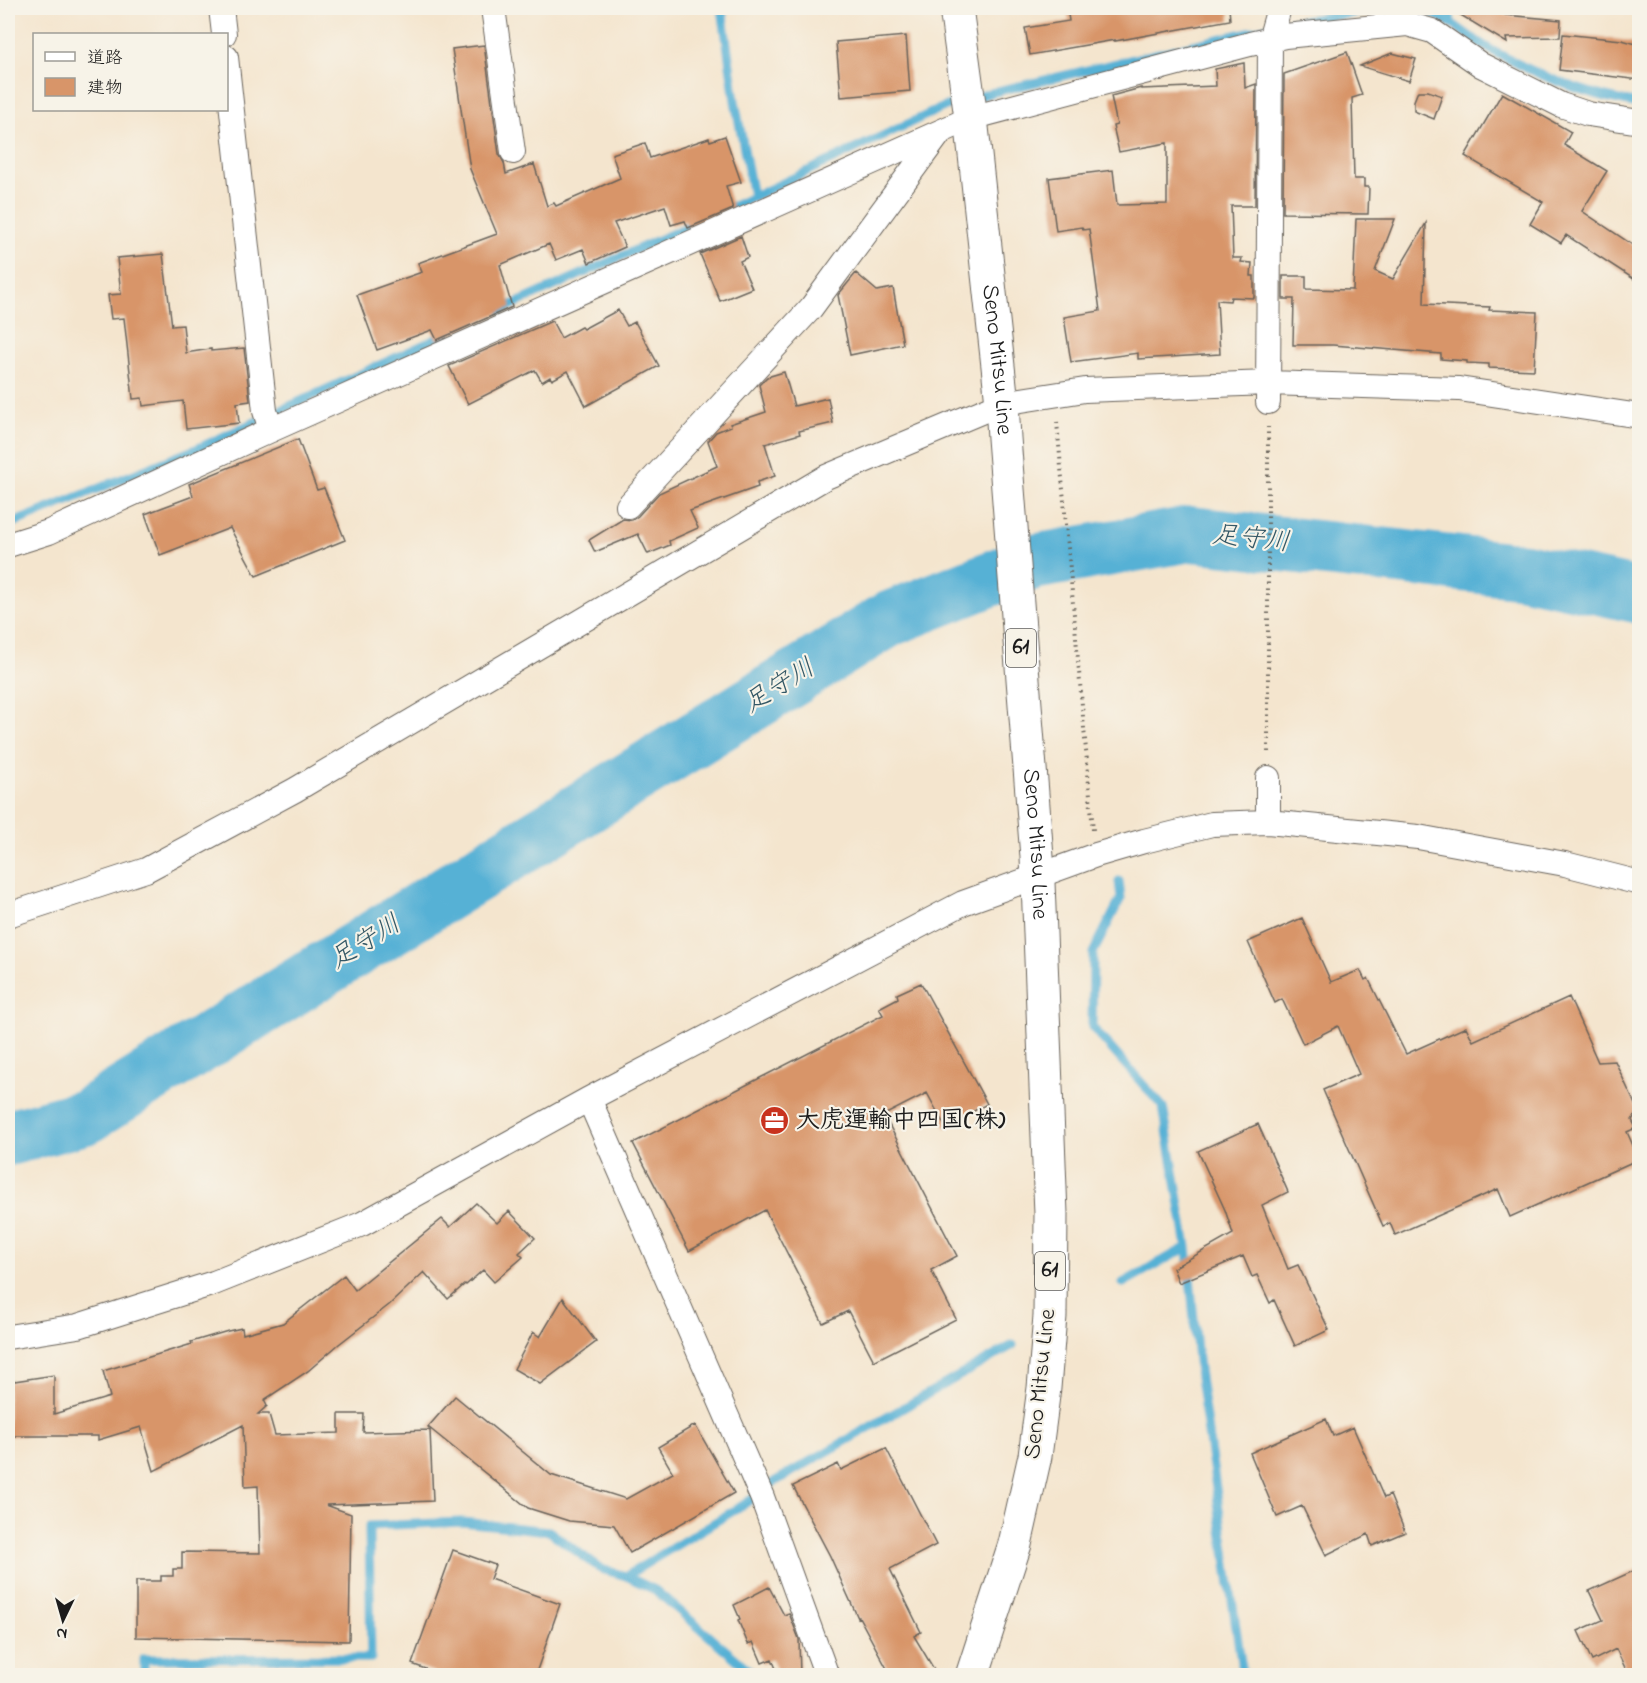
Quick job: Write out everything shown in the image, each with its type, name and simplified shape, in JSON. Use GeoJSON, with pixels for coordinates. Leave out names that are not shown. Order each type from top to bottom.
{"type":"FeatureCollection","features":[{"type":"Feature","properties":{"kind":"main road","name":"Seno Mitsu Line"},"geometry":{"type":"LineString","coordinates":[[956,8],[1002,403],[1038,867],[1051,1214],[1050,1316],[1035,1456],[1016,1544],[972,1676]]}},
{"type":"Feature","properties":{"kind":"street"},"geometry":{"type":"LineString","coordinates":[[221,8],[224,33]]}},
{"type":"Feature","properties":{"kind":"street"},"geometry":{"type":"LineString","coordinates":[[493,8],[513,152]]}},
{"type":"Feature","properties":{"kind":"street"},"geometry":{"type":"LineString","coordinates":[[628,506],[811,308],[940,132],[969,106],[1250,44],[1274,24]]}},
{"type":"Feature","properties":{"kind":"street"},"geometry":{"type":"LineString","coordinates":[[1274,24],[1285,36],[1407,24],[1432,31],[1481,65],[1561,105],[1588,114],[1640,122]]}},
{"type":"Feature","properties":{"kind":"street"},"geometry":{"type":"LineString","coordinates":[[1268,392],[1274,24]]}},
{"type":"Feature","properties":{"kind":"street"},"geometry":{"type":"LineString","coordinates":[[228,74],[268,422]]}},
{"type":"Feature","properties":{"kind":"street"},"geometry":{"type":"LineString","coordinates":[[8,545],[49,532],[268,422],[940,132]]}},
{"type":"Feature","properties":{"kind":"street"},"geometry":{"type":"LineString","coordinates":[[8,915],[146,870],[295,790],[826,477],[1002,403],[1085,390],[1268,392],[1459,388],[1640,416]]}},
{"type":"Feature","properties":{"kind":"street"},"geometry":{"type":"LineString","coordinates":[[1268,778],[1268,822]]}},
{"type":"Feature","properties":{"kind":"street"},"geometry":{"type":"LineString","coordinates":[[8,1337],[78,1326],[214,1284],[362,1224],[589,1098],[963,903],[1038,867],[1096,855],[1212,824],[1268,822],[1418,837],[1564,864],[1640,883]]}},
{"type":"Feature","properties":{"kind":"street"},"geometry":{"type":"LineString","coordinates":[[589,1098],[759,1491],[828,1676]]}},
{"type":"Feature","properties":{"kind":"path"},"geometry":{"type":"LineString","coordinates":[[1268,392],[1268,778]]}},
{"type":"Feature","properties":{"kind":"path"},"geometry":{"type":"LineString","coordinates":[[1057,421],[1094,839]]}},
{"type":"Feature","properties":{"kind":"building"},"geometry":{"type":"Polygon","coordinates":[[[1067,8],[1229,8],[1230,20],[1030,55],[1025,28],[1069,21],[1067,8]]]}},
{"type":"Feature","properties":{"kind":"building"},"geometry":{"type":"Polygon","coordinates":[[[1449,8],[1504,8],[1505,15],[1561,20],[1560,37],[1506,38],[1507,43],[1449,8]]]}},
{"type":"Feature","properties":{"kind":"building"},"geometry":{"type":"Polygon","coordinates":[[[1563,34],[1622,40],[1640,45],[1640,80],[1559,70],[1563,34]]]}},
{"type":"Feature","properties":{"kind":"building"},"geometry":{"type":"Polygon","coordinates":[[[906,36],[910,91],[841,97],[836,42],[906,36]]]}},
{"type":"Feature","properties":{"kind":"building"},"geometry":{"type":"Polygon","coordinates":[[[484,45],[499,154],[506,174],[534,164],[547,206],[554,203],[556,206],[620,178],[612,154],[645,143],[650,158],[709,138],[710,141],[725,136],[741,182],[726,186],[733,209],[688,228],[685,221],[671,225],[665,206],[614,223],[625,247],[589,263],[583,249],[556,260],[549,244],[500,265],[512,307],[437,340],[432,330],[377,350],[357,295],[422,272],[418,263],[497,234],[470,169],[452,49],[484,45]]]}},
{"type":"Feature","properties":{"kind":"building"},"geometry":{"type":"Polygon","coordinates":[[[1347,52],[1362,95],[1352,98],[1354,179],[1364,179],[1364,187],[1369,187],[1368,214],[1283,213],[1284,74],[1347,52]]]}},
{"type":"Feature","properties":{"kind":"building"},"geometry":{"type":"Polygon","coordinates":[[[1392,53],[1416,59],[1409,81],[1360,66],[1392,53]]]}},
{"type":"Feature","properties":{"kind":"building"},"geometry":{"type":"Polygon","coordinates":[[[1244,63],[1245,88],[1256,84],[1255,206],[1231,206],[1233,258],[1242,258],[1241,262],[1252,263],[1254,298],[1231,297],[1230,301],[1217,300],[1220,354],[1138,359],[1138,353],[1071,362],[1064,317],[1100,311],[1089,229],[1083,230],[1082,227],[1056,231],[1049,178],[1113,170],[1117,205],[1167,204],[1167,143],[1119,152],[1113,126],[1117,125],[1111,96],[1141,88],[1216,86],[1215,69],[1244,63]]]}},
{"type":"Feature","properties":{"kind":"building"},"geometry":{"type":"Polygon","coordinates":[[[1418,91],[1428,91],[1442,96],[1434,119],[1414,111],[1414,101],[1418,91]]]}},
{"type":"Feature","properties":{"kind":"building"},"geometry":{"type":"Polygon","coordinates":[[[1502,93],[1571,132],[1564,145],[1607,171],[1582,211],[1640,250],[1640,283],[1566,235],[1561,243],[1530,224],[1543,202],[1465,156],[1502,93]]]}},
{"type":"Feature","properties":{"kind":"building"},"geometry":{"type":"Polygon","coordinates":[[[1356,219],[1395,219],[1375,271],[1393,279],[1426,223],[1424,304],[1537,312],[1534,370],[1489,368],[1489,364],[1441,359],[1441,354],[1333,345],[1293,345],[1294,299],[1283,299],[1283,276],[1306,276],[1306,289],[1353,290],[1356,219]]]}},
{"type":"Feature","properties":{"kind":"building"},"geometry":{"type":"Polygon","coordinates":[[[741,236],[748,257],[740,261],[752,288],[720,301],[700,254],[741,236]]]}},
{"type":"Feature","properties":{"kind":"building"},"geometry":{"type":"Polygon","coordinates":[[[163,254],[172,326],[183,325],[186,353],[211,349],[211,351],[244,348],[250,401],[237,403],[239,423],[186,429],[183,401],[143,406],[142,398],[133,399],[124,318],[111,319],[108,295],[121,294],[117,258],[163,254]]]}},
{"type":"Feature","properties":{"kind":"building"},"geometry":{"type":"Polygon","coordinates":[[[856,273],[877,291],[893,288],[903,344],[850,355],[838,295],[856,273]]]}},
{"type":"Feature","properties":{"kind":"building"},"geometry":{"type":"Polygon","coordinates":[[[618,310],[627,326],[635,322],[659,366],[586,406],[568,371],[552,380],[550,377],[542,382],[535,370],[468,404],[449,366],[552,321],[561,338],[618,310]]]}},
{"type":"Feature","properties":{"kind":"building"},"geometry":{"type":"Polygon","coordinates":[[[784,372],[794,406],[828,398],[833,423],[799,431],[800,434],[765,444],[775,476],[757,482],[758,487],[690,511],[698,528],[669,541],[670,545],[648,554],[638,534],[595,552],[589,540],[623,519],[632,520],[638,516],[659,493],[717,466],[708,441],[716,432],[731,426],[730,424],[766,412],[759,385],[767,377],[784,372]]]}},
{"type":"Feature","properties":{"kind":"building"},"geometry":{"type":"Polygon","coordinates":[[[298,439],[317,490],[324,488],[345,540],[256,576],[230,528],[160,555],[145,514],[193,496],[189,484],[298,439]]]}},
{"type":"Feature","properties":{"kind":"building"},"geometry":{"type":"Polygon","coordinates":[[[1302,918],[1331,982],[1360,970],[1365,980],[1368,978],[1406,1054],[1466,1027],[1473,1041],[1569,997],[1598,1062],[1615,1061],[1638,1111],[1632,1120],[1636,1128],[1627,1132],[1639,1159],[1510,1217],[1498,1189],[1395,1235],[1390,1223],[1383,1226],[1323,1090],[1359,1074],[1338,1026],[1303,1044],[1282,999],[1275,1003],[1248,942],[1302,918]]]}},
{"type":"Feature","properties":{"kind":"building"},"geometry":{"type":"Polygon","coordinates":[[[921,983],[987,1104],[946,1128],[927,1093],[884,1115],[957,1256],[931,1270],[956,1319],[874,1361],[848,1311],[823,1323],[765,1210],[689,1251],[633,1143],[883,1015],[879,1008],[898,998],[897,994],[921,983]]]}},
{"type":"Feature","properties":{"kind":"building"},"geometry":{"type":"Polygon","coordinates":[[[1258,1124],[1288,1192],[1262,1205],[1288,1269],[1298,1265],[1329,1330],[1295,1346],[1274,1300],[1270,1303],[1257,1275],[1252,1277],[1243,1256],[1179,1283],[1173,1268],[1233,1234],[1225,1210],[1198,1151],[1258,1124]]]}},
{"type":"Feature","properties":{"kind":"building"},"geometry":{"type":"Polygon","coordinates":[[[476,1203],[497,1223],[509,1211],[535,1238],[519,1253],[523,1257],[494,1282],[483,1270],[448,1299],[424,1272],[389,1305],[308,1371],[264,1400],[267,1406],[258,1414],[269,1414],[275,1435],[339,1433],[339,1414],[364,1414],[363,1432],[430,1430],[433,1501],[326,1505],[351,1514],[349,1641],[136,1637],[136,1581],[161,1581],[161,1576],[173,1576],[173,1569],[182,1569],[182,1552],[260,1553],[258,1486],[245,1487],[243,1425],[154,1471],[141,1427],[98,1440],[98,1436],[8,1436],[8,1382],[54,1375],[54,1414],[110,1397],[103,1371],[228,1331],[242,1328],[243,1334],[283,1323],[344,1275],[355,1290],[442,1219],[450,1227],[476,1203]]]}},
{"type":"Feature","properties":{"kind":"building"},"geometry":{"type":"Polygon","coordinates":[[[563,1298],[596,1342],[540,1384],[514,1369],[533,1332],[540,1337],[563,1298]]]}},
{"type":"Feature","properties":{"kind":"building"},"geometry":{"type":"Polygon","coordinates":[[[455,1396],[551,1475],[626,1499],[673,1473],[658,1447],[695,1425],[734,1493],[630,1553],[614,1525],[569,1521],[528,1508],[428,1427],[455,1396]]]}},
{"type":"Feature","properties":{"kind":"building"},"geometry":{"type":"Polygon","coordinates":[[[1326,1419],[1333,1436],[1353,1427],[1384,1498],[1390,1495],[1405,1532],[1372,1546],[1368,1534],[1326,1555],[1302,1506],[1277,1517],[1250,1453],[1326,1419]]]}},
{"type":"Feature","properties":{"kind":"building"},"geometry":{"type":"Polygon","coordinates":[[[886,1448],[936,1545],[890,1569],[921,1632],[914,1636],[938,1676],[891,1676],[858,1618],[830,1556],[793,1486],[838,1464],[841,1470],[886,1448]]]}},
{"type":"Feature","properties":{"kind":"building"},"geometry":{"type":"Polygon","coordinates":[[[453,1550],[495,1565],[490,1579],[560,1604],[535,1676],[444,1676],[412,1664],[453,1550]]]}},
{"type":"Feature","properties":{"kind":"building"},"geometry":{"type":"Polygon","coordinates":[[[1640,1568],[1640,1676],[1629,1676],[1616,1649],[1592,1661],[1578,1631],[1603,1620],[1589,1591],[1640,1568]]]}},
{"type":"Feature","properties":{"kind":"building"},"geometry":{"type":"Polygon","coordinates":[[[769,1587],[784,1615],[789,1613],[799,1639],[800,1676],[779,1676],[772,1659],[762,1663],[753,1642],[748,1644],[738,1620],[740,1619],[734,1605],[769,1587]]]}},
{"type":"Feature","properties":{"kind":"waterway"},"geometry":{"type":"LineString","coordinates":[[722,8],[735,101],[753,196]]}},
{"type":"Feature","properties":{"kind":"waterway"},"geometry":{"type":"LineString","coordinates":[[723,211],[946,106],[998,91],[1291,22],[1390,8],[1428,11],[1451,23]]}},
{"type":"Feature","properties":{"kind":"waterway"},"geometry":{"type":"LineString","coordinates":[[1449,8],[1451,23],[1514,62],[1584,91],[1640,104]]}},
{"type":"Feature","properties":{"kind":"waterway"},"geometry":{"type":"LineString","coordinates":[[501,310],[696,223]]}},
{"type":"Feature","properties":{"kind":"waterway"},"geometry":{"type":"LineString","coordinates":[[8,525],[196,449],[447,334]]}},
{"type":"Feature","properties":{"kind":"waterway","name":"足守川"},"geometry":{"type":"LineString","coordinates":[[8,1138],[85,1117],[889,619],[1033,562],[1191,534],[1525,571],[1640,596]]}},
{"type":"Feature","properties":{"kind":"waterway"},"geometry":{"type":"LineString","coordinates":[[1119,881],[1121,898],[1093,953],[1092,1027],[1163,1107],[1187,1247],[1199,1370],[1243,1676]]}},
{"type":"Feature","properties":{"kind":"waterway"},"geometry":{"type":"LineString","coordinates":[[1123,1283],[1187,1247]]}},
{"type":"Feature","properties":{"kind":"waterway"},"geometry":{"type":"LineString","coordinates":[[626,1576],[743,1505],[774,1482],[1013,1345]]}},
{"type":"Feature","properties":{"kind":"waterway"},"geometry":{"type":"LineString","coordinates":[[144,1676],[144,1659],[371,1658],[369,1526],[462,1522],[549,1531],[601,1569],[626,1576],[655,1590],[756,1676]]}},
{"type":"Feature","properties":{"kind":"place","name":"大虎運輸中四国(株)"},"geometry":{"type":"Point","coordinates":[775,1121]}}]}
